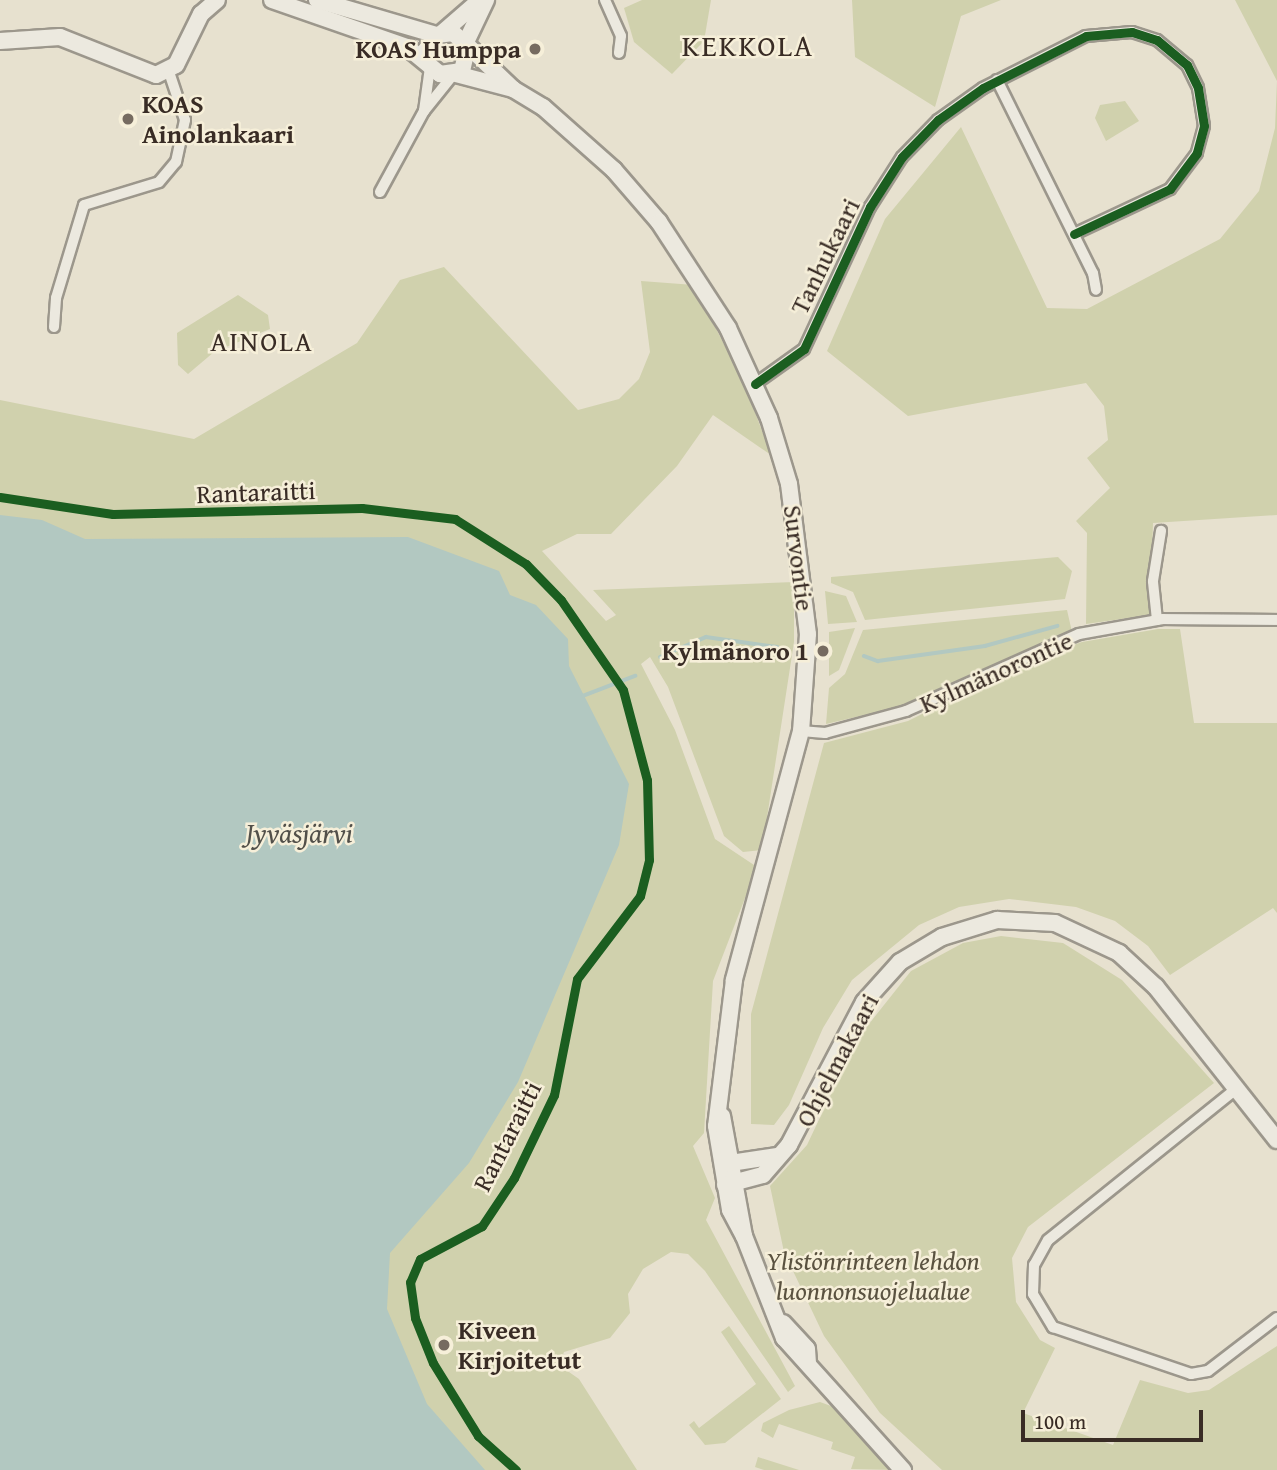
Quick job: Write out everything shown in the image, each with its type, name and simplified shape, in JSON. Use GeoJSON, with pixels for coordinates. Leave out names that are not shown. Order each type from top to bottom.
{"type":"FeatureCollection","features":[{"type":"Feature","properties":{"kind":"main road"},"geometry":{"type":"LineString","coordinates":[[0,41],[60,37],[145,72],[169,72],[200,7],[217,0]]}},
{"type":"Feature","properties":{"kind":"main road"},"geometry":{"type":"LineString","coordinates":[[272,0],[407,47],[429,65],[454,75],[466,66],[467,44],[486,0]]}},
{"type":"Feature","properties":{"kind":"main road"},"geometry":{"type":"LineString","coordinates":[[317,0],[467,44]]}},
{"type":"Feature","properties":{"kind":"main road"},"geometry":{"type":"LineString","coordinates":[[429,65],[426,50],[440,34],[480,0]]}},
{"type":"Feature","properties":{"kind":"main road","name":"Survontie"},"geometry":{"type":"LineString","coordinates":[[467,44],[513,89],[614,170],[659,222],[707,292],[755,384],[789,484],[804,571],[808,634],[801,731],[734,980],[722,1116],[731,1184],[744,1236],[783,1323],[784,1338],[903,1470]]}},
{"type":"Feature","properties":{"kind":"main road","name":"Survontie"},"geometry":{"type":"LineString","coordinates":[[454,75],[513,89]]}},
{"type":"Feature","properties":{"kind":"main road","name":"Ohjelmakaari"},"geometry":{"type":"LineString","coordinates":[[731,1184],[763,1175],[799,1133],[850,1026],[878,984],[919,949],[997,920],[1055,923],[1119,953],[1156,987],[1277,1140]]}},
{"type":"Feature","properties":{"kind":"main road"},"geometry":{"type":"LineString","coordinates":[[728,1163],[777,1156]]}},
{"type":"Feature","properties":{"kind":"street"},"geometry":{"type":"LineString","coordinates":[[605,0],[621,36],[619,53]]}},
{"type":"Feature","properties":{"kind":"street","name":"Tanhukaari"},"geometry":{"type":"LineString","coordinates":[[755,384],[804,349],[870,207],[902,157],[938,120],[998,80],[1104,32],[1157,40],[1187,65],[1204,127],[1180,179],[1074,234]]}},
{"type":"Feature","properties":{"kind":"street"},"geometry":{"type":"LineString","coordinates":[[424,111],[429,65]]}},
{"type":"Feature","properties":{"kind":"street"},"geometry":{"type":"LineString","coordinates":[[54,327],[56,298],[84,205],[159,182],[176,162],[185,120],[169,72]]}},
{"type":"Feature","properties":{"kind":"street"},"geometry":{"type":"LineString","coordinates":[[380,192],[424,111],[454,75]]}},
{"type":"Feature","properties":{"kind":"street"},"geometry":{"type":"LineString","coordinates":[[998,80],[1074,234],[1096,290]]}},
{"type":"Feature","properties":{"kind":"street"},"geometry":{"type":"LineString","coordinates":[[1157,620],[1153,581],[1161,531]]}},
{"type":"Feature","properties":{"kind":"street","name":"Kylmänorontie"},"geometry":{"type":"LineString","coordinates":[[801,731],[852,728],[1079,634],[1157,620],[1277,620]]}},
{"type":"Feature","properties":{"kind":"street"},"geometry":{"type":"LineString","coordinates":[[1236,1089],[1048,1240],[1034,1265],[1033,1294],[1054,1327],[1191,1374],[1208,1371],[1277,1318]]}},
{"type":"Feature","properties":{"kind":"green space"},"geometry":{"type":"Polygon","coordinates":[[[642,0],[711,0],[704,41],[672,74],[634,42],[624,8],[642,0]]]}},
{"type":"Feature","properties":{"kind":"green space"},"geometry":{"type":"Polygon","coordinates":[[[852,0],[1001,0],[961,16],[935,107],[855,57],[852,0]]]}},
{"type":"Feature","properties":{"kind":"green space"},"geometry":{"type":"Polygon","coordinates":[[[1235,0],[1277,0],[1277,81],[1235,0]]]}},
{"type":"Feature","properties":{"kind":"green space"},"geometry":{"type":"Polygon","coordinates":[[[1277,81],[1277,515],[1153,523],[1150,615],[1086,624],[1087,533],[1076,521],[1110,488],[1087,458],[1108,440],[1104,406],[1086,383],[908,416],[827,351],[885,219],[961,127],[1047,308],[1087,309],[1220,239],[1259,191],[1275,128],[1277,81]]]}},
{"type":"Feature","properties":{"kind":"green space"},"geometry":{"type":"Polygon","coordinates":[[[1125,101],[1139,121],[1106,141],[1095,118],[1100,105],[1125,101]]]}},
{"type":"Feature","properties":{"kind":"green space"},"geometry":{"type":"Polygon","coordinates":[[[444,267],[578,410],[619,399],[639,379],[650,352],[641,281],[694,285],[746,388],[771,455],[713,415],[677,466],[611,534],[577,534],[542,551],[606,621],[616,615],[593,590],[794,582],[794,642],[762,850],[743,852],[724,836],[668,687],[650,657],[641,664],[675,730],[715,839],[757,867],[713,981],[704,1133],[693,1146],[715,1198],[706,1220],[795,1386],[788,1392],[705,1271],[688,1254],[671,1252],[643,1269],[628,1294],[630,1313],[610,1338],[564,1352],[559,1365],[579,1379],[637,1470],[438,1470],[0,578],[0,400],[194,439],[357,343],[400,280],[444,267]]]}},
{"type":"Feature","properties":{"kind":"green space"},"geometry":{"type":"Polygon","coordinates":[[[238,295],[268,315],[270,329],[214,352],[188,374],[178,365],[177,333],[238,295]]]}},
{"type":"Feature","properties":{"kind":"green space"},"geometry":{"type":"Polygon","coordinates":[[[1058,557],[1072,571],[1065,599],[865,620],[853,592],[831,583],[831,577],[1058,557]]]}},
{"type":"Feature","properties":{"kind":"green space"},"geometry":{"type":"Polygon","coordinates":[[[825,591],[846,596],[857,622],[828,624],[825,591]]]}},
{"type":"Feature","properties":{"kind":"green space"},"geometry":{"type":"Polygon","coordinates":[[[1067,610],[1072,632],[903,706],[826,724],[829,688],[845,674],[863,630],[1067,610]]]}},
{"type":"Feature","properties":{"kind":"green space"},"geometry":{"type":"Polygon","coordinates":[[[855,628],[839,670],[829,676],[829,632],[855,628]]]}},
{"type":"Feature","properties":{"kind":"green space"},"geometry":{"type":"Polygon","coordinates":[[[1158,629],[1180,629],[1194,723],[1277,723],[1277,913],[1273,908],[1170,975],[1148,946],[1115,921],[1076,907],[1009,899],[959,907],[919,925],[852,980],[823,1028],[789,1105],[774,1125],[751,1124],[751,1014],[824,743],[908,721],[1032,659],[1082,642],[1158,629]]]}},
{"type":"Feature","properties":{"kind":"green space","name":"Ylistönrinteen lehdon luonnonsuojelualue"},"geometry":{"type":"Polygon","coordinates":[[[1001,936],[1063,943],[1122,980],[1214,1083],[1028,1227],[1012,1258],[1016,1302],[1040,1340],[1055,1348],[1023,1413],[1113,1445],[1140,1380],[1188,1393],[1209,1390],[1277,1346],[1277,1470],[942,1470],[880,1413],[824,1336],[784,1252],[770,1186],[807,1145],[857,1039],[911,971],[963,943],[1001,936]]]}},
{"type":"Feature","properties":{"kind":"green space"},"geometry":{"type":"Polygon","coordinates":[[[729,1326],[781,1399],[725,1443],[705,1445],[689,1425],[694,1421],[699,1428],[756,1384],[721,1332],[729,1326]]]}},
{"type":"Feature","properties":{"kind":"green space"},"geometry":{"type":"Polygon","coordinates":[[[820,1402],[831,1406],[896,1470],[851,1469],[855,1457],[831,1449],[833,1442],[779,1424],[773,1438],[761,1431],[763,1423],[789,1410],[820,1402]]]}},
{"type":"Feature","properties":{"kind":"green space"},"geometry":{"type":"Polygon","coordinates":[[[758,1457],[799,1470],[764,1470],[755,1467],[758,1457]]]}},
{"type":"Feature","properties":{"kind":"water","name":"Jyväsjärvi"},"geometry":{"type":"Polygon","coordinates":[[[0,515],[42,520],[85,539],[408,537],[499,571],[510,595],[536,605],[568,639],[569,666],[629,784],[619,845],[518,1082],[469,1163],[390,1253],[387,1309],[427,1404],[485,1470],[0,1470],[0,515]]]}},
{"type":"Feature","properties":{"kind":"waterway"},"geometry":{"type":"LineString","coordinates":[[864,656],[878,661],[985,646],[1057,626]]}},
{"type":"Feature","properties":{"kind":"waterway"},"geometry":{"type":"LineString","coordinates":[[660,657],[706,637],[777,647]]}},
{"type":"Feature","properties":{"kind":"waterway"},"geometry":{"type":"LineString","coordinates":[[583,696],[635,676]]}},
{"type":"Feature","properties":{"kind":"cycle path"},"geometry":{"type":"LineString","coordinates":[[755,384],[804,349],[870,207],[902,157],[938,120],[983,88],[1086,36],[1132,32],[1157,40],[1187,65],[1198,88],[1204,126],[1197,153],[1170,189],[1074,234]]}},
{"type":"Feature","properties":{"kind":"cycle path","name":"Rantaraitti"},"geometry":{"type":"LineString","coordinates":[[0,497],[113,514],[362,508],[455,519],[526,564],[561,600],[623,690],[647,780],[649,860],[640,896],[577,979],[554,1095],[514,1178],[482,1226],[420,1259],[410,1282],[415,1318],[433,1363],[478,1436],[516,1470]]}},
{"type":"Feature","properties":{"kind":"place","name":"KOAS Humppa"},"geometry":{"type":"Point","coordinates":[535,49]}},
{"type":"Feature","properties":{"kind":"place","name":"KOAS Ainolankaari"},"geometry":{"type":"Point","coordinates":[128,119]}},
{"type":"Feature","properties":{"kind":"place","name":"Kylmänoro 1"},"geometry":{"type":"Point","coordinates":[823,651]}},
{"type":"Feature","properties":{"kind":"place","name":"Kiveen Kirjoitetut"},"geometry":{"type":"Point","coordinates":[444,1345]}},
{"type":"Feature","properties":{"kind":"district","name":"KEKKOLA"},"geometry":{"type":"Point","coordinates":[748,45]}},
{"type":"Feature","properties":{"kind":"district","name":"AINOLA"},"geometry":{"type":"Point","coordinates":[262,341]}}]}
